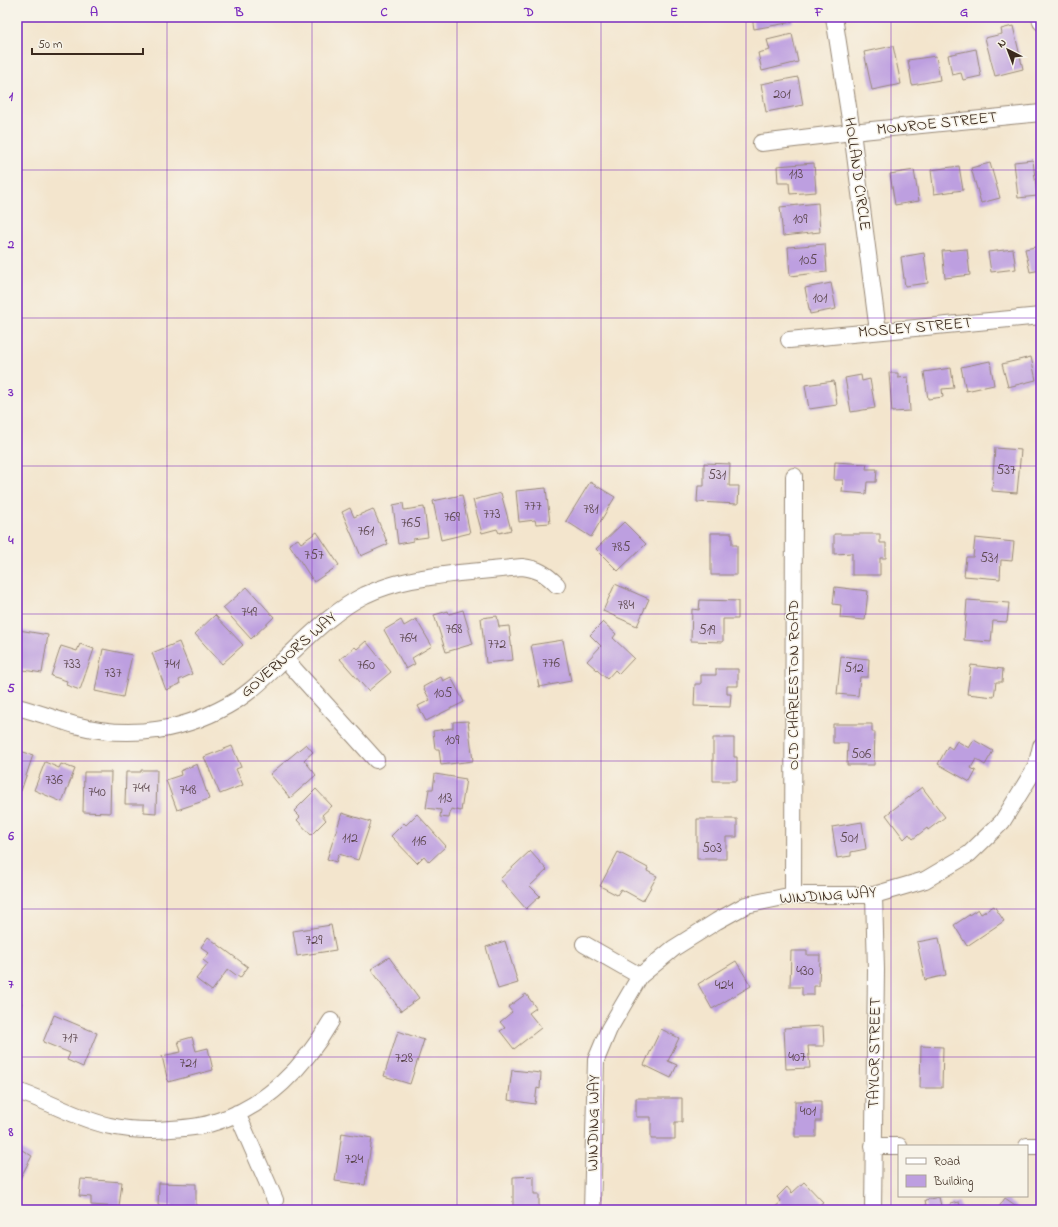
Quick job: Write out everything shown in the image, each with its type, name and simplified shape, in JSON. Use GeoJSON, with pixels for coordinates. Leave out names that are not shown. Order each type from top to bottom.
{"type":"FeatureCollection","features":[{"type":"Feature","properties":{"kind":"street","name":"HOLLAND CIRCLE"},"geometry":{"type":"LineString","coordinates":[[834,17],[852,132],[878,330]]}},
{"type":"Feature","properties":{"kind":"street"},"geometry":{"type":"LineString","coordinates":[[1040,17],[1041,22]]}},
{"type":"Feature","properties":{"kind":"street","name":"MONROE STREET"},"geometry":{"type":"LineString","coordinates":[[761,143],[852,132],[1041,113]]}},
{"type":"Feature","properties":{"kind":"street","name":"MOSLEY STREET"},"geometry":{"type":"LineString","coordinates":[[788,340],[878,330],[1041,316]]}},
{"type":"Feature","properties":{"kind":"street","name":"OLD CHARLESTON ROAD"},"geometry":{"type":"LineString","coordinates":[[794,476],[794,895]]}},
{"type":"Feature","properties":{"kind":"street","name":"GOVERNOR'S WAY"},"geometry":{"type":"LineString","coordinates":[[17,707],[75,725],[102,730],[130,732],[174,728],[190,723],[219,710],[238,699],[342,609],[364,596],[384,588],[409,580],[522,567],[536,569],[548,576],[557,585]]}},
{"type":"Feature","properties":{"kind":"street"},"geometry":{"type":"LineString","coordinates":[[285,659],[376,760]]}},
{"type":"Feature","properties":{"kind":"street","name":"WINDING WAY"},"geometry":{"type":"LineString","coordinates":[[592,1210],[596,1060],[609,1029],[640,976],[674,948],[717,921],[746,906],[794,895],[874,895],[925,880],[969,854],[1002,822],[1036,767],[1041,746]]}},
{"type":"Feature","properties":{"kind":"street","name":"TAYLOR STREET"},"geometry":{"type":"LineString","coordinates":[[873,1210],[876,970],[874,895]]}},
{"type":"Feature","properties":{"kind":"street"},"geometry":{"type":"LineString","coordinates":[[584,944],[640,976]]}},
{"type":"Feature","properties":{"kind":"street"},"geometry":{"type":"LineString","coordinates":[[17,1091],[84,1118],[109,1126],[125,1129],[156,1130],[191,1128],[215,1122],[237,1114],[260,1101],[305,1060],[331,1021]]}},
{"type":"Feature","properties":{"kind":"street"},"geometry":{"type":"LineString","coordinates":[[237,1114],[275,1200]]}},
{"type":"Feature","properties":{"kind":"street"},"geometry":{"type":"LineString","coordinates":[[873,1146],[898,1146]]}},
{"type":"Feature","properties":{"kind":"street"},"geometry":{"type":"LineString","coordinates":[[1028,1146],[1041,1146]]}},
{"type":"Feature","properties":{"kind":"building"},"geometry":{"type":"Polygon","coordinates":[[[752,17],[792,17],[793,22],[754,29],[752,17]]]}},
{"type":"Feature","properties":{"kind":"building"},"geometry":{"type":"Polygon","coordinates":[[[1013,26],[1023,69],[995,76],[985,38],[1002,34],[1001,29],[1013,26]]]}},
{"type":"Feature","properties":{"kind":"building"},"geometry":{"type":"Polygon","coordinates":[[[792,34],[798,62],[762,71],[758,53],[770,50],[767,40],[792,34]]]}},
{"type":"Feature","properties":{"kind":"building"},"geometry":{"type":"Polygon","coordinates":[[[893,46],[901,84],[872,90],[864,52],[893,46]]]}},
{"type":"Feature","properties":{"kind":"building"},"geometry":{"type":"Polygon","coordinates":[[[976,49],[981,76],[963,80],[961,73],[952,75],[948,55],[976,49]]]}},
{"type":"Feature","properties":{"kind":"building"},"geometry":{"type":"Polygon","coordinates":[[[936,56],[940,80],[912,85],[908,60],[936,56]]]}},
{"type":"Feature","properties":{"kind":"building"},"geometry":{"type":"Polygon","coordinates":[[[798,77],[803,105],[766,112],[761,84],[798,77]]]}},
{"type":"Feature","properties":{"kind":"building"},"geometry":{"type":"Polygon","coordinates":[[[1033,160],[1037,196],[1018,198],[1014,162],[1033,160]]]}},
{"type":"Feature","properties":{"kind":"building"},"geometry":{"type":"Polygon","coordinates":[[[814,163],[816,192],[790,194],[789,183],[778,183],[777,166],[814,163]]]}},
{"type":"Feature","properties":{"kind":"building"},"geometry":{"type":"Polygon","coordinates":[[[990,163],[1000,198],[981,203],[971,168],[990,163]]]}},
{"type":"Feature","properties":{"kind":"building"},"geometry":{"type":"Polygon","coordinates":[[[959,166],[963,190],[934,194],[931,170],[959,166]]]}},
{"type":"Feature","properties":{"kind":"building"},"geometry":{"type":"Polygon","coordinates":[[[914,170],[919,201],[895,205],[890,174],[914,170]]]}},
{"type":"Feature","properties":{"kind":"building"},"geometry":{"type":"Polygon","coordinates":[[[818,203],[820,232],[783,236],[780,207],[818,203]]]}},
{"type":"Feature","properties":{"kind":"building"},"geometry":{"type":"Polygon","coordinates":[[[825,244],[827,272],[790,276],[788,247],[825,244]]]}},
{"type":"Feature","properties":{"kind":"building"},"geometry":{"type":"Polygon","coordinates":[[[1041,246],[1041,270],[1030,272],[1025,249],[1041,246]]]}},
{"type":"Feature","properties":{"kind":"building"},"geometry":{"type":"Polygon","coordinates":[[[967,249],[970,275],[945,278],[942,251],[967,249]]]}},
{"type":"Feature","properties":{"kind":"building"},"geometry":{"type":"Polygon","coordinates":[[[1013,249],[1016,269],[991,272],[988,252],[1013,249]]]}},
{"type":"Feature","properties":{"kind":"building"},"geometry":{"type":"Polygon","coordinates":[[[924,253],[928,283],[905,286],[901,257],[924,253]]]}},
{"type":"Feature","properties":{"kind":"building"},"geometry":{"type":"Polygon","coordinates":[[[831,283],[836,309],[810,314],[805,288],[831,283]]]}},
{"type":"Feature","properties":{"kind":"building"},"geometry":{"type":"Polygon","coordinates":[[[1031,357],[1036,380],[1008,387],[1002,364],[1031,357]]]}},
{"type":"Feature","properties":{"kind":"building"},"geometry":{"type":"Polygon","coordinates":[[[990,361],[994,385],[966,391],[961,367],[990,361]]]}},
{"type":"Feature","properties":{"kind":"building"},"geometry":{"type":"Polygon","coordinates":[[[951,368],[954,388],[942,389],[943,397],[928,399],[924,372],[951,368]]]}},
{"type":"Feature","properties":{"kind":"building"},"geometry":{"type":"Polygon","coordinates":[[[889,373],[898,373],[898,378],[908,377],[910,411],[892,412],[889,373]]]}},
{"type":"Feature","properties":{"kind":"building"},"geometry":{"type":"Polygon","coordinates":[[[861,375],[862,381],[870,379],[875,408],[851,412],[845,378],[861,375]]]}},
{"type":"Feature","properties":{"kind":"building"},"geometry":{"type":"Polygon","coordinates":[[[834,381],[837,405],[809,409],[805,385],[834,381]]]}},
{"type":"Feature","properties":{"kind":"building"},"geometry":{"type":"Polygon","coordinates":[[[995,448],[1021,450],[1017,493],[992,491],[995,448]]]}},
{"type":"Feature","properties":{"kind":"building"},"geometry":{"type":"Polygon","coordinates":[[[835,462],[867,464],[866,469],[877,469],[876,482],[867,482],[866,494],[842,492],[843,480],[834,480],[835,462]]]}},
{"type":"Feature","properties":{"kind":"building"},"geometry":{"type":"Polygon","coordinates":[[[704,463],[730,464],[729,486],[739,486],[738,504],[697,502],[698,486],[704,486],[704,463]]]}},
{"type":"Feature","properties":{"kind":"building"},"geometry":{"type":"Polygon","coordinates":[[[590,482],[615,497],[591,537],[566,521],[590,482]]]}},
{"type":"Feature","properties":{"kind":"building"},"geometry":{"type":"Polygon","coordinates":[[[546,488],[550,523],[536,524],[535,520],[519,522],[516,491],[546,488]]]}},
{"type":"Feature","properties":{"kind":"building"},"geometry":{"type":"Polygon","coordinates":[[[501,493],[511,530],[499,533],[497,529],[482,533],[473,500],[501,493]]]}},
{"type":"Feature","properties":{"kind":"building"},"geometry":{"type":"Polygon","coordinates":[[[462,495],[470,533],[441,540],[433,501],[462,495]]]}},
{"type":"Feature","properties":{"kind":"building"},"geometry":{"type":"Polygon","coordinates":[[[403,503],[404,510],[424,507],[428,537],[413,539],[413,541],[398,544],[393,505],[403,503]]]}},
{"type":"Feature","properties":{"kind":"building"},"geometry":{"type":"Polygon","coordinates":[[[350,508],[354,517],[373,509],[388,544],[361,556],[342,512],[350,508]]]}},
{"type":"Feature","properties":{"kind":"building"},"geometry":{"type":"Polygon","coordinates":[[[624,522],[646,544],[618,571],[596,549],[624,522]]]}},
{"type":"Feature","properties":{"kind":"building"},"geometry":{"type":"Polygon","coordinates":[[[317,532],[339,565],[314,582],[289,544],[298,539],[301,543],[317,532]]]}},
{"type":"Feature","properties":{"kind":"building"},"geometry":{"type":"Polygon","coordinates":[[[711,533],[732,533],[732,545],[737,545],[737,575],[711,575],[711,533]]]}},
{"type":"Feature","properties":{"kind":"building"},"geometry":{"type":"Polygon","coordinates":[[[834,534],[880,534],[880,543],[886,543],[886,558],[880,558],[880,575],[852,575],[852,553],[834,554],[834,534]]]}},
{"type":"Feature","properties":{"kind":"building"},"geometry":{"type":"Polygon","coordinates":[[[975,538],[1014,542],[1012,561],[1001,560],[1000,579],[964,576],[966,557],[973,557],[975,538]]]}},
{"type":"Feature","properties":{"kind":"building"},"geometry":{"type":"Polygon","coordinates":[[[615,584],[649,599],[637,626],[603,611],[615,584]]]}},
{"type":"Feature","properties":{"kind":"building"},"geometry":{"type":"Polygon","coordinates":[[[247,587],[274,617],[251,639],[223,608],[247,587]]]}},
{"type":"Feature","properties":{"kind":"building"},"geometry":{"type":"Polygon","coordinates":[[[835,587],[868,591],[865,620],[840,618],[841,605],[833,604],[835,587]]]}},
{"type":"Feature","properties":{"kind":"building"},"geometry":{"type":"Polygon","coordinates":[[[700,600],[738,601],[738,619],[723,619],[723,642],[691,641],[692,609],[699,610],[700,600]]]}},
{"type":"Feature","properties":{"kind":"building"},"geometry":{"type":"Polygon","coordinates":[[[967,600],[1009,603],[1007,622],[993,621],[991,642],[964,640],[967,600]]]}},
{"type":"Feature","properties":{"kind":"building"},"geometry":{"type":"Polygon","coordinates":[[[463,610],[473,644],[446,652],[434,615],[448,611],[449,614],[463,610]]]}},
{"type":"Feature","properties":{"kind":"building"},"geometry":{"type":"Polygon","coordinates":[[[215,615],[243,645],[222,664],[195,634],[215,615]]]}},
{"type":"Feature","properties":{"kind":"building"},"geometry":{"type":"Polygon","coordinates":[[[497,616],[499,627],[509,626],[513,660],[486,663],[481,618],[497,616]]]}},
{"type":"Feature","properties":{"kind":"building"},"geometry":{"type":"Polygon","coordinates":[[[416,619],[432,646],[412,658],[415,664],[406,669],[384,630],[401,620],[404,626],[416,619]]]}},
{"type":"Feature","properties":{"kind":"building"},"geometry":{"type":"Polygon","coordinates":[[[603,622],[616,634],[613,638],[634,658],[619,674],[615,670],[607,679],[587,661],[601,646],[590,635],[603,622]]]}},
{"type":"Feature","properties":{"kind":"building"},"geometry":{"type":"Polygon","coordinates":[[[19,630],[48,635],[42,673],[17,669],[17,643],[19,630]]]}},
{"type":"Feature","properties":{"kind":"building"},"geometry":{"type":"Polygon","coordinates":[[[563,640],[571,681],[539,687],[531,645],[563,640]]]}},
{"type":"Feature","properties":{"kind":"building"},"geometry":{"type":"Polygon","coordinates":[[[366,641],[391,672],[368,691],[340,659],[355,647],[357,649],[366,641]]]}},
{"type":"Feature","properties":{"kind":"building"},"geometry":{"type":"Polygon","coordinates":[[[179,642],[192,674],[179,680],[180,684],[166,690],[152,653],[179,642]]]}},
{"type":"Feature","properties":{"kind":"building"},"geometry":{"type":"Polygon","coordinates":[[[80,644],[94,649],[80,690],[66,685],[67,681],[51,676],[61,646],[77,651],[80,644]]]}},
{"type":"Feature","properties":{"kind":"building"},"geometry":{"type":"Polygon","coordinates":[[[103,649],[132,655],[123,697],[95,691],[103,649]]]}},
{"type":"Feature","properties":{"kind":"building"},"geometry":{"type":"Polygon","coordinates":[[[841,656],[869,659],[868,677],[860,677],[858,696],[837,694],[841,656]]]}},
{"type":"Feature","properties":{"kind":"building"},"geometry":{"type":"Polygon","coordinates":[[[971,665],[1003,669],[1002,682],[996,682],[994,697],[967,694],[971,665]]]}},
{"type":"Feature","properties":{"kind":"building"},"geometry":{"type":"Polygon","coordinates":[[[716,669],[738,669],[738,686],[727,686],[727,694],[731,694],[730,707],[694,706],[695,684],[701,684],[701,675],[716,675],[716,669]]]}},
{"type":"Feature","properties":{"kind":"building"},"geometry":{"type":"Polygon","coordinates":[[[441,677],[443,681],[451,677],[464,702],[426,721],[418,706],[430,700],[423,687],[441,677]]]}},
{"type":"Feature","properties":{"kind":"building"},"geometry":{"type":"Polygon","coordinates":[[[468,721],[473,761],[441,765],[439,749],[435,749],[433,731],[453,728],[453,722],[468,721]]]}},
{"type":"Feature","properties":{"kind":"building"},"geometry":{"type":"Polygon","coordinates":[[[833,724],[872,724],[872,732],[875,732],[874,765],[847,765],[848,743],[833,743],[833,724]]]}},
{"type":"Feature","properties":{"kind":"building"},"geometry":{"type":"Polygon","coordinates":[[[713,738],[734,738],[734,757],[737,757],[737,781],[713,781],[713,738]]]}},
{"type":"Feature","properties":{"kind":"building"},"geometry":{"type":"Polygon","coordinates":[[[974,740],[993,751],[985,765],[976,759],[971,768],[976,771],[970,782],[938,764],[948,746],[952,749],[957,741],[969,748],[974,740]]]}},
{"type":"Feature","properties":{"kind":"building"},"geometry":{"type":"Polygon","coordinates":[[[306,744],[313,752],[304,760],[316,775],[290,798],[270,774],[306,744]]]}},
{"type":"Feature","properties":{"kind":"building"},"geometry":{"type":"Polygon","coordinates":[[[232,746],[241,767],[236,769],[243,785],[220,794],[204,757],[232,746]]]}},
{"type":"Feature","properties":{"kind":"building"},"geometry":{"type":"Polygon","coordinates":[[[17,750],[33,755],[21,791],[17,790],[17,750]]]}},
{"type":"Feature","properties":{"kind":"building"},"geometry":{"type":"Polygon","coordinates":[[[45,762],[59,768],[61,764],[75,769],[62,802],[34,790],[45,762]]]}},
{"type":"Feature","properties":{"kind":"building"},"geometry":{"type":"Polygon","coordinates":[[[197,764],[209,799],[177,810],[166,780],[181,775],[180,771],[197,764]]]}},
{"type":"Feature","properties":{"kind":"building"},"geometry":{"type":"Polygon","coordinates":[[[141,770],[157,770],[156,813],[144,812],[144,804],[125,804],[126,772],[141,772],[141,770]]]}},
{"type":"Feature","properties":{"kind":"building"},"geometry":{"type":"Polygon","coordinates":[[[84,772],[111,772],[110,813],[83,812],[84,772]]]}},
{"type":"Feature","properties":{"kind":"building"},"geometry":{"type":"Polygon","coordinates":[[[435,774],[466,779],[461,811],[451,809],[449,818],[440,817],[441,810],[426,808],[429,789],[433,789],[435,774]]]}},
{"type":"Feature","properties":{"kind":"building"},"geometry":{"type":"Polygon","coordinates":[[[922,787],[945,817],[913,839],[909,834],[904,839],[886,815],[922,787]]]}},
{"type":"Feature","properties":{"kind":"building"},"geometry":{"type":"Polygon","coordinates":[[[316,789],[332,806],[322,815],[326,820],[311,835],[297,820],[300,817],[294,811],[316,789]]]}},
{"type":"Feature","properties":{"kind":"building"},"geometry":{"type":"Polygon","coordinates":[[[342,813],[371,822],[358,860],[339,854],[336,862],[327,859],[342,813]]]}},
{"type":"Feature","properties":{"kind":"building"},"geometry":{"type":"Polygon","coordinates":[[[417,814],[446,846],[429,862],[424,856],[417,863],[391,836],[404,823],[406,825],[417,814]]]}},
{"type":"Feature","properties":{"kind":"building"},"geometry":{"type":"Polygon","coordinates":[[[697,819],[737,819],[737,837],[726,837],[726,859],[697,859],[697,819]]]}},
{"type":"Feature","properties":{"kind":"building"},"geometry":{"type":"Polygon","coordinates":[[[862,822],[866,849],[851,852],[851,856],[837,858],[832,827],[862,822]]]}},
{"type":"Feature","properties":{"kind":"building"},"geometry":{"type":"Polygon","coordinates":[[[530,851],[547,870],[530,886],[540,896],[526,909],[500,879],[530,851]]]}},
{"type":"Feature","properties":{"kind":"building"},"geometry":{"type":"Polygon","coordinates":[[[618,852],[648,868],[647,871],[657,876],[643,901],[621,889],[617,895],[600,886],[618,852]]]}},
{"type":"Feature","properties":{"kind":"building"},"geometry":{"type":"Polygon","coordinates":[[[994,906],[1004,921],[967,946],[954,925],[978,909],[981,914],[994,906]]]}},
{"type":"Feature","properties":{"kind":"building"},"geometry":{"type":"Polygon","coordinates":[[[331,925],[336,950],[297,956],[293,931],[331,925]]]}},
{"type":"Feature","properties":{"kind":"building"},"geometry":{"type":"Polygon","coordinates":[[[208,937],[248,967],[240,978],[228,969],[212,991],[196,979],[208,964],[203,960],[209,953],[201,947],[208,937]]]}},
{"type":"Feature","properties":{"kind":"building"},"geometry":{"type":"Polygon","coordinates":[[[939,938],[946,975],[925,980],[917,942],[939,938]]]}},
{"type":"Feature","properties":{"kind":"building"},"geometry":{"type":"Polygon","coordinates":[[[505,941],[518,983],[498,989],[486,947],[505,941]]]}},
{"type":"Feature","properties":{"kind":"building"},"geometry":{"type":"Polygon","coordinates":[[[791,951],[807,951],[807,955],[820,955],[819,986],[814,986],[814,995],[802,995],[802,987],[790,987],[791,951]]]}},
{"type":"Feature","properties":{"kind":"building"},"geometry":{"type":"Polygon","coordinates":[[[389,957],[419,998],[401,1011],[371,969],[389,957]]]}},
{"type":"Feature","properties":{"kind":"building"},"geometry":{"type":"Polygon","coordinates":[[[736,961],[751,986],[712,1009],[698,984],[736,961]]]}},
{"type":"Feature","properties":{"kind":"building"},"geometry":{"type":"Polygon","coordinates":[[[526,994],[536,1008],[529,1013],[541,1028],[514,1049],[500,1031],[505,1028],[500,1022],[512,1012],[508,1007],[526,994]]]}},
{"type":"Feature","properties":{"kind":"building"},"geometry":{"type":"Polygon","coordinates":[[[17,1001],[22,1003],[17,1017],[17,1001]]]}},
{"type":"Feature","properties":{"kind":"building"},"geometry":{"type":"Polygon","coordinates":[[[54,1015],[97,1033],[83,1067],[67,1060],[70,1053],[43,1042],[54,1015]]]}},
{"type":"Feature","properties":{"kind":"building"},"geometry":{"type":"Polygon","coordinates":[[[823,1026],[824,1046],[808,1046],[810,1068],[786,1069],[784,1028],[823,1026]]]}},
{"type":"Feature","properties":{"kind":"building"},"geometry":{"type":"Polygon","coordinates":[[[661,1029],[679,1038],[668,1061],[677,1065],[671,1078],[644,1065],[661,1029]]]}},
{"type":"Feature","properties":{"kind":"building"},"geometry":{"type":"Polygon","coordinates":[[[398,1031],[424,1040],[410,1084],[384,1076],[398,1031]]]}},
{"type":"Feature","properties":{"kind":"building"},"geometry":{"type":"Polygon","coordinates":[[[192,1037],[196,1051],[208,1048],[213,1070],[168,1082],[162,1056],[181,1052],[178,1041],[192,1037]]]}},
{"type":"Feature","properties":{"kind":"building"},"geometry":{"type":"Polygon","coordinates":[[[921,1046],[943,1047],[942,1088],[920,1088],[921,1046]]]}},
{"type":"Feature","properties":{"kind":"building"},"geometry":{"type":"Polygon","coordinates":[[[512,1070],[541,1073],[540,1089],[537,1088],[535,1104],[508,1100],[512,1070]]]}},
{"type":"Feature","properties":{"kind":"building"},"geometry":{"type":"Polygon","coordinates":[[[636,1098],[682,1098],[682,1122],[675,1122],[675,1139],[651,1139],[651,1117],[636,1117],[636,1098]]]}},
{"type":"Feature","properties":{"kind":"building"},"geometry":{"type":"Polygon","coordinates":[[[795,1101],[821,1101],[821,1121],[816,1121],[816,1137],[795,1137],[795,1101]]]}},
{"type":"Feature","properties":{"kind":"building"},"geometry":{"type":"Polygon","coordinates":[[[342,1133],[372,1138],[365,1185],[335,1181],[342,1133]]]}},
{"type":"Feature","properties":{"kind":"building"},"geometry":{"type":"Polygon","coordinates":[[[17,1147],[32,1156],[17,1184],[17,1147]]]}},
{"type":"Feature","properties":{"kind":"building"},"geometry":{"type":"Polygon","coordinates":[[[534,1176],[534,1194],[539,1194],[539,1210],[513,1210],[513,1177],[534,1176]]]}},
{"type":"Feature","properties":{"kind":"building"},"geometry":{"type":"Polygon","coordinates":[[[81,1179],[122,1182],[119,1207],[91,1205],[91,1197],[79,1196],[81,1179]]]}},
{"type":"Feature","properties":{"kind":"building"},"geometry":{"type":"Polygon","coordinates":[[[804,1182],[823,1202],[813,1210],[775,1210],[774,1208],[781,1202],[777,1197],[787,1187],[792,1193],[804,1182]]]}},
{"type":"Feature","properties":{"kind":"building"},"geometry":{"type":"Polygon","coordinates":[[[159,1183],[196,1184],[196,1210],[172,1210],[172,1206],[158,1205],[159,1183]]]}},
{"type":"Feature","properties":{"kind":"building"},"geometry":{"type":"Polygon","coordinates":[[[939,1197],[942,1210],[927,1210],[925,1200],[939,1197]]]}},
{"type":"Feature","properties":{"kind":"building"},"geometry":{"type":"Polygon","coordinates":[[[1005,1198],[1018,1207],[1016,1210],[997,1210],[1005,1198]]]}},
{"type":"Feature","properties":{"kind":"building"},"geometry":{"type":"Polygon","coordinates":[[[959,1202],[961,1210],[942,1210],[951,1207],[950,1204],[959,1202]]]}}]}
